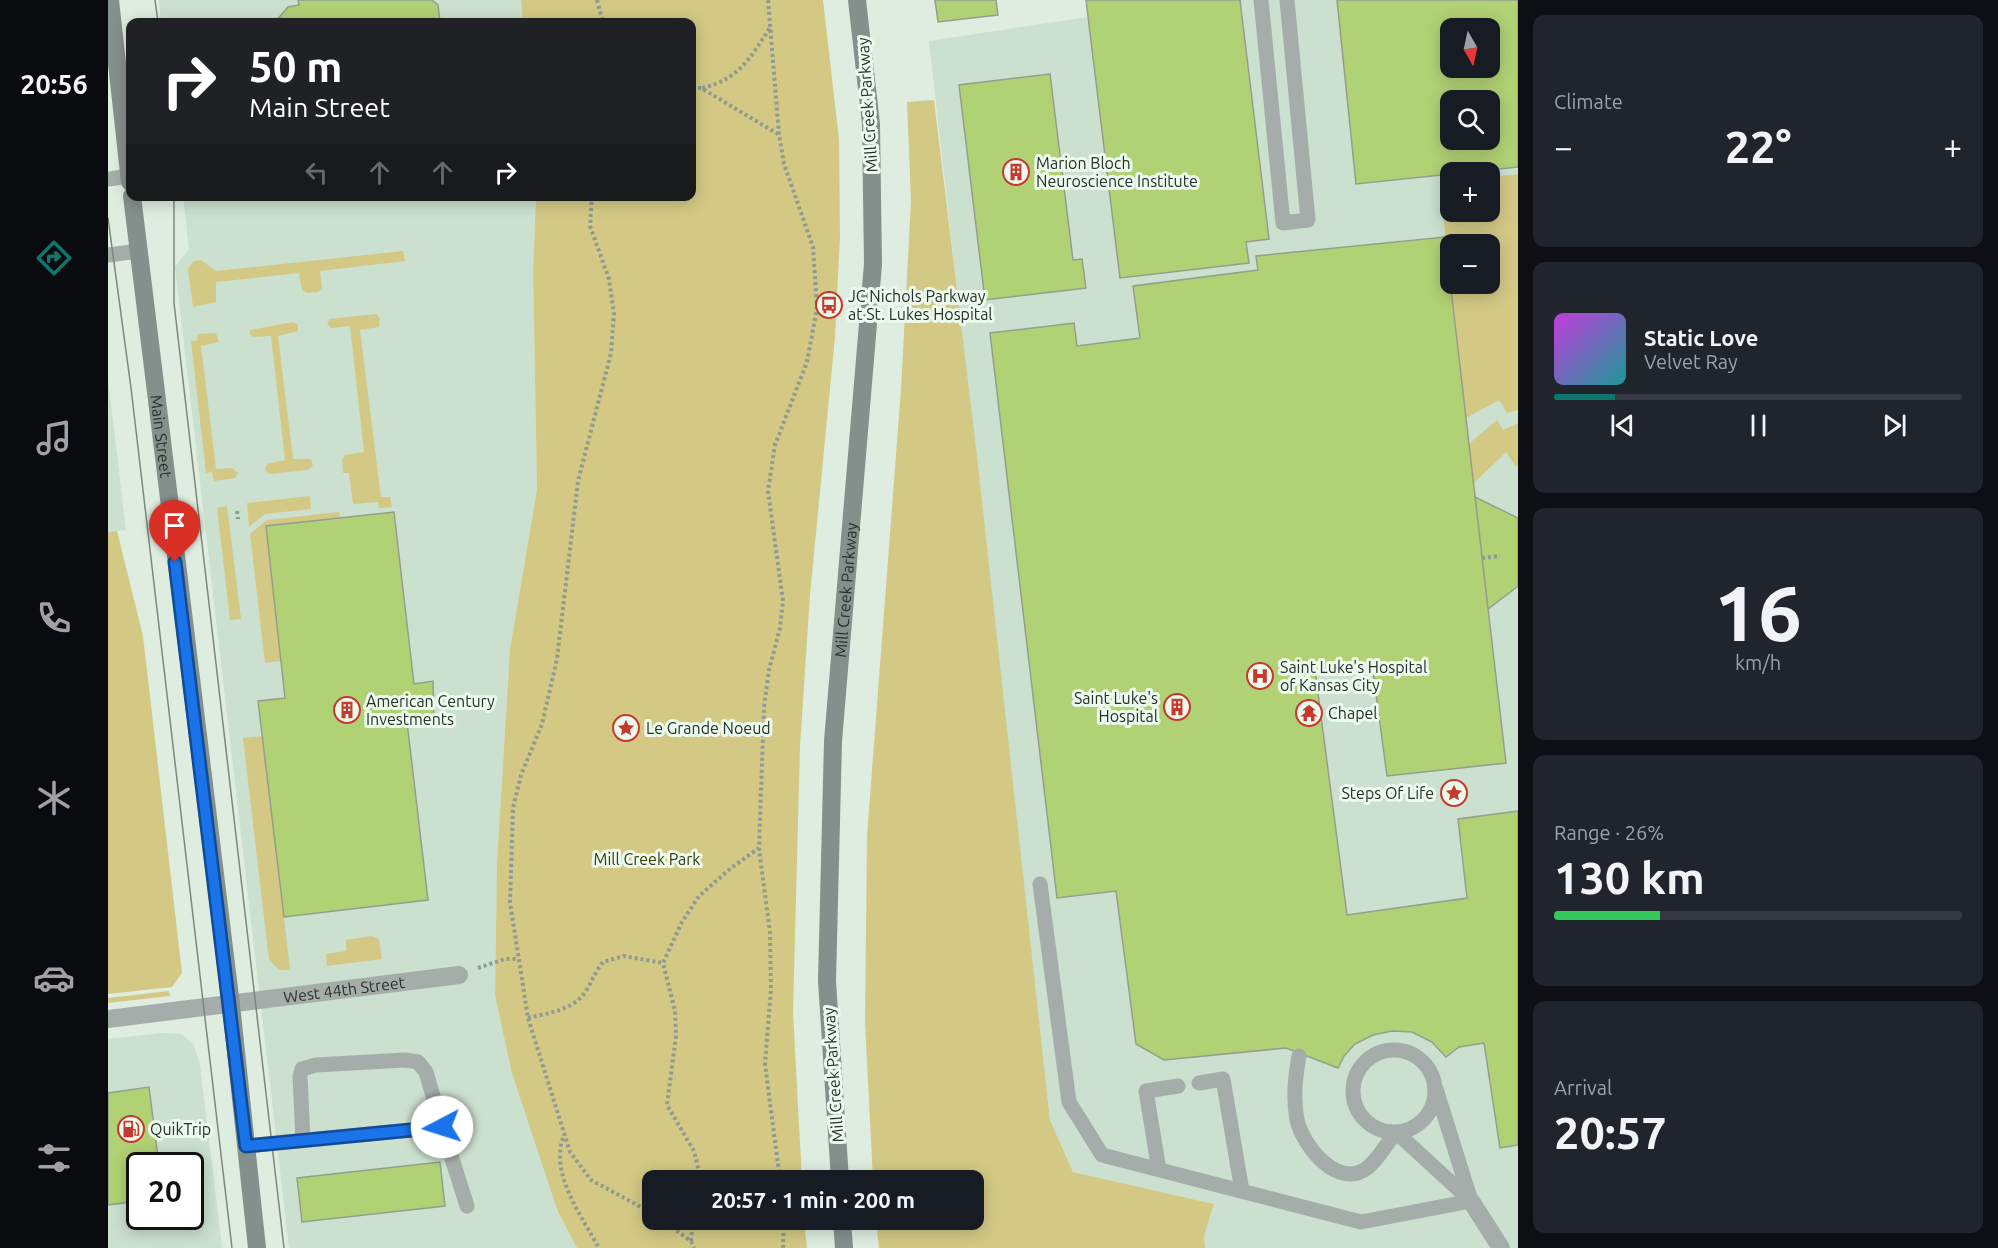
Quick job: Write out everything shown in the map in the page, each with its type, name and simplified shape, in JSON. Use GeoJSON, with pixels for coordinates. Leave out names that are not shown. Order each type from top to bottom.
{"type":"FeatureCollection","features":[{"type":"Feature","properties":{"kind":"main road"},"geometry":{"type":"LineString","coordinates":[[110,0],[126,141]]}},
{"type":"Feature","properties":{"kind":"main road","name":"Mill Creek Parkway"},"geometry":{"type":"LineString","coordinates":[[839,1170],[827,981],[833,741],[873,264],[871,124],[857,0]]}},
{"type":"Feature","properties":{"kind":"main road","name":"Main Street"},"geometry":{"type":"LineString","coordinates":[[133,201],[231,1005],[257,1248]]}},
{"type":"Feature","properties":{"kind":"main road"},"geometry":{"type":"LineString","coordinates":[[843,1230],[844,1248]]}},
{"type":"Feature","properties":{"kind":"street","name":"West 44th Street"},"geometry":{"type":"LineString","coordinates":[[108,1018],[231,1005],[459,975]]}},
{"type":"Feature","properties":{"kind":"street"},"geometry":{"type":"LineString","coordinates":[[1471,1201],[1501,1248]]}},
{"type":"Feature","properties":{"kind":"lane"},"geometry":{"type":"LineString","coordinates":[[1261,0],[1283,223],[1308,220],[1287,0]]}},
{"type":"Feature","properties":{"kind":"lane"},"geometry":{"type":"LineString","coordinates":[[1271,101],[1296,99]]}},
{"type":"Feature","properties":{"kind":"lane"},"geometry":{"type":"LineString","coordinates":[[108,179],[126,177]]}},
{"type":"Feature","properties":{"kind":"lane"},"geometry":{"type":"LineString","coordinates":[[108,255],[138,251]]}},
{"type":"Feature","properties":{"kind":"lane"},"geometry":{"type":"LineString","coordinates":[[1040,884],[1069,1102],[1102,1155],[1361,1222],[1471,1201]]}},
{"type":"Feature","properties":{"kind":"lane"},"geometry":{"type":"LineString","coordinates":[[1435,1086],[1430,1112],[1421,1122],[1409,1129],[1396,1132],[1376,1127],[1360,1114],[1354,1102],[1353,1088],[1356,1075],[1363,1064],[1380,1052],[1400,1050],[1413,1054],[1424,1062],[1432,1073],[1471,1201]]}},
{"type":"Feature","properties":{"kind":"lane"},"geometry":{"type":"LineString","coordinates":[[1299,1056],[1293,1089],[1298,1124],[1312,1148],[1335,1172],[1352,1175],[1367,1168],[1396,1132]]}},
{"type":"Feature","properties":{"kind":"lane"},"geometry":{"type":"LineString","coordinates":[[303,1140],[300,1076],[302,1069],[316,1065],[405,1060],[418,1062],[426,1072],[467,1206]]}},
{"type":"Feature","properties":{"kind":"lane"},"geometry":{"type":"LineString","coordinates":[[1198,1083],[1223,1079],[1242,1191]]}},
{"type":"Feature","properties":{"kind":"lane"},"geometry":{"type":"LineString","coordinates":[[1159,1170],[1146,1091],[1178,1086]]}},
{"type":"Feature","properties":{"kind":"lane"},"geometry":{"type":"LineString","coordinates":[[246,1146],[442,1127]]}},
{"type":"Feature","properties":{"kind":"lane"},"geometry":{"type":"LineString","coordinates":[[1396,1132],[1471,1201]]}},
{"type":"Feature","properties":{"kind":"path"},"geometry":{"type":"LineString","coordinates":[[597,0],[602,18]]}},
{"type":"Feature","properties":{"kind":"path"},"geometry":{"type":"LineString","coordinates":[[768,0],[778,134],[784,164],[813,247],[817,308],[807,362],[775,446],[769,470],[768,491],[783,601],[780,628],[764,707],[759,848],[770,933],[771,989],[765,1064],[779,1170]]}},
{"type":"Feature","properties":{"kind":"path"},"geometry":{"type":"LineString","coordinates":[[696,88],[720,84],[745,65],[771,26]]}},
{"type":"Feature","properties":{"kind":"path"},"geometry":{"type":"LineString","coordinates":[[701,88],[778,134]]}},
{"type":"Feature","properties":{"kind":"path"},"geometry":{"type":"LineString","coordinates":[[592,201],[590,226],[609,279],[613,303],[611,353],[578,482],[557,659],[542,724],[521,775],[513,808],[510,903],[528,1018],[564,1138],[575,1162],[591,1180],[642,1208]]}},
{"type":"Feature","properties":{"kind":"path"},"geometry":{"type":"LineString","coordinates":[[237,511],[238,519]]}},
{"type":"Feature","properties":{"kind":"path"},"geometry":{"type":"LineString","coordinates":[[1482,558],[1500,556]]}},
{"type":"Feature","properties":{"kind":"path"},"geometry":{"type":"LineString","coordinates":[[699,1170],[694,1151],[667,1105],[676,1036],[675,1019],[663,963],[682,922],[699,897],[731,868],[759,848]]}},
{"type":"Feature","properties":{"kind":"path"},"geometry":{"type":"LineString","coordinates":[[528,1018],[562,1010],[575,1002],[586,992],[603,962],[624,956],[663,963]]}},
{"type":"Feature","properties":{"kind":"path"},"geometry":{"type":"LineString","coordinates":[[459,975],[505,959],[517,959]]}},
{"type":"Feature","properties":{"kind":"path"},"geometry":{"type":"LineString","coordinates":[[564,1138],[559,1149],[560,1167],[573,1201],[598,1248]]}},
{"type":"Feature","properties":{"kind":"path"},"geometry":{"type":"LineString","coordinates":[[676,1230],[691,1241]]}},
{"type":"Feature","properties":{"kind":"path"},"geometry":{"type":"LineString","coordinates":[[692,1230],[691,1241],[694,1248]]}},
{"type":"Feature","properties":{"kind":"path"},"geometry":{"type":"LineString","coordinates":[[783,1248],[784,1230]]}},
{"type":"Feature","properties":{"kind":"shaded area"},"geometry":{"type":"Polygon","coordinates":[[[159,0],[521,0],[523,18],[161,18],[159,0]]]}},
{"type":"Feature","properties":{"kind":"shaded area","name":"Saint Luke's Hospital of Kansas City"},"geometry":{"type":"Polygon","coordinates":[[[1086,0],[1518,0],[1518,1248],[1205,1248],[1204,1236],[1214,1204],[1073,1172],[1050,1120],[929,41],[1088,17],[1086,0]]]}},
{"type":"Feature","properties":{"kind":"shaded area"},"geometry":{"type":"Polygon","coordinates":[[[183,201],[536,201],[533,270],[537,489],[510,649],[497,862],[495,995],[558,1212],[577,1248],[289,1248],[175,267],[189,249],[183,201]]]}},
{"type":"Feature","properties":{"kind":"shaded area"},"geometry":{"type":"Polygon","coordinates":[[[108,379],[126,530],[108,532],[108,379]]]}},
{"type":"Feature","properties":{"kind":"shaded area"},"geometry":{"type":"Polygon","coordinates":[[[162,1033],[182,1034],[194,1045],[200,1065],[222,1248],[108,1248],[108,1039],[162,1033]]]}},
{"type":"Feature","properties":{"kind":"green space","name":"Mill Creek Park"},"geometry":{"type":"Polygon","coordinates":[[[521,0],[823,0],[839,139],[840,236],[835,337],[810,595],[800,747],[793,1012],[801,1170],[642,1170],[642,1230],[805,1230],[807,1248],[577,1248],[558,1212],[512,1073],[495,995],[497,862],[510,649],[537,489],[533,270],[536,201],[696,201],[696,18],[523,18],[521,0]]]}},
{"type":"Feature","properties":{"kind":"green space"},"geometry":{"type":"Polygon","coordinates":[[[934,100],[977,456],[1050,1120],[1073,1172],[1214,1204],[1204,1236],[1205,1248],[879,1248],[877,1230],[984,1230],[984,1170],[872,1170],[865,1022],[867,836],[901,389],[911,201],[907,102],[934,100]]]}},
{"type":"Feature","properties":{"kind":"green space"},"geometry":{"type":"Polygon","coordinates":[[[1518,174],[1518,410],[1507,413],[1499,400],[1466,418],[1452,294],[1500,294],[1500,234],[1445,234],[1444,222],[1500,222],[1500,176],[1518,174]]]}},
{"type":"Feature","properties":{"kind":"green space"},"geometry":{"type":"Polygon","coordinates":[[[403,251],[405,261],[320,271],[322,288],[318,292],[307,293],[302,290],[299,273],[216,282],[216,302],[193,307],[188,269],[194,261],[201,260],[216,271],[403,251]]]}},
{"type":"Feature","properties":{"kind":"green space"},"geometry":{"type":"Polygon","coordinates":[[[376,314],[380,318],[379,327],[360,330],[381,497],[390,497],[392,507],[379,508],[378,502],[353,504],[349,473],[343,473],[342,460],[345,455],[364,452],[350,326],[331,328],[327,323],[330,319],[376,314]]]}},
{"type":"Feature","properties":{"kind":"green space"},"geometry":{"type":"Polygon","coordinates":[[[293,322],[298,325],[298,331],[278,336],[293,459],[311,459],[313,466],[307,470],[270,474],[265,470],[267,464],[285,460],[271,336],[254,337],[250,334],[250,330],[293,322]]]}},
{"type":"Feature","properties":{"kind":"green space"},"geometry":{"type":"Polygon","coordinates":[[[216,333],[219,342],[201,346],[216,469],[232,468],[238,473],[235,478],[214,481],[212,472],[206,473],[191,341],[198,340],[197,334],[216,333]]]}},
{"type":"Feature","properties":{"kind":"green space"},"geometry":{"type":"Polygon","coordinates":[[[1497,420],[1503,430],[1518,423],[1518,465],[1516,467],[1506,452],[1474,483],[1469,444],[1497,420]]]}},
{"type":"Feature","properties":{"kind":"green space"},"geometry":{"type":"Polygon","coordinates":[[[310,496],[311,509],[265,514],[249,527],[247,503],[310,496]]]}},
{"type":"Feature","properties":{"kind":"green space"},"geometry":{"type":"Polygon","coordinates":[[[227,506],[241,619],[230,620],[217,508],[227,506]]]}},
{"type":"Feature","properties":{"kind":"green space"},"geometry":{"type":"Polygon","coordinates":[[[339,512],[340,518],[266,526],[281,661],[265,663],[250,534],[267,520],[339,512]]]}},
{"type":"Feature","properties":{"kind":"green space"},"geometry":{"type":"Polygon","coordinates":[[[117,531],[143,636],[182,973],[172,987],[108,994],[108,532],[117,531]]]}},
{"type":"Feature","properties":{"kind":"green space"},"geometry":{"type":"Polygon","coordinates":[[[263,736],[290,970],[279,970],[269,960],[243,738],[263,736]]]}},
{"type":"Feature","properties":{"kind":"green space"},"geometry":{"type":"Polygon","coordinates":[[[371,936],[379,939],[382,959],[327,966],[326,954],[346,951],[346,940],[371,936]]]}},
{"type":"Feature","properties":{"kind":"green space"},"geometry":{"type":"Polygon","coordinates":[[[169,991],[170,996],[108,1003],[108,998],[169,991]]]}},
{"type":"Feature","properties":{"kind":"building"},"geometry":{"type":"Polygon","coordinates":[[[298,0],[432,0],[438,5],[440,18],[278,18],[288,7],[299,5],[298,0]]]}},
{"type":"Feature","properties":{"kind":"building"},"geometry":{"type":"Polygon","coordinates":[[[935,0],[996,0],[998,15],[938,22],[935,0]]]}},
{"type":"Feature","properties":{"kind":"building"},"geometry":{"type":"Polygon","coordinates":[[[1086,0],[1240,0],[1269,239],[1246,242],[1249,263],[1120,278],[1086,0]]]}},
{"type":"Feature","properties":{"kind":"building"},"geometry":{"type":"Polygon","coordinates":[[[1337,0],[1518,0],[1518,167],[1500,169],[1500,162],[1440,162],[1440,175],[1356,184],[1337,0]]]}},
{"type":"Feature","properties":{"kind":"building","name":"Marion Bloch Neuroscience Institute"},"geometry":{"type":"Polygon","coordinates":[[[1050,74],[1073,260],[1082,259],[1086,288],[985,300],[959,85],[1050,74]]]}},
{"type":"Feature","properties":{"kind":"building","name":"Saint Luke's Hospital"},"geometry":{"type":"Polygon","coordinates":[[[1440,238],[1440,294],[1452,294],[1506,763],[1387,776],[1372,664],[1315,670],[1347,915],[1467,898],[1458,819],[1518,811],[1518,1145],[1500,1148],[1484,1043],[1459,1047],[1446,1057],[1432,1042],[1412,1032],[1392,1031],[1373,1035],[1355,1044],[1344,1056],[1338,1068],[1286,1048],[1164,1060],[1136,1044],[1116,891],[1057,898],[990,333],[1074,323],[1077,346],[1140,338],[1133,286],[1258,270],[1256,256],[1440,238]]]}},
{"type":"Feature","properties":{"kind":"building"},"geometry":{"type":"Polygon","coordinates":[[[1475,497],[1518,518],[1518,586],[1488,609],[1475,497]]]}},
{"type":"Feature","properties":{"kind":"building","name":"American Century Investments"},"geometry":{"type":"Polygon","coordinates":[[[394,512],[414,684],[433,681],[434,719],[407,722],[428,900],[284,917],[258,701],[285,698],[266,526],[394,512]]]}},
{"type":"Feature","properties":{"kind":"building","name":"QuikTrip"},"geometry":{"type":"Polygon","coordinates":[[[149,1087],[157,1152],[126,1152],[126,1203],[108,1205],[108,1093],[149,1087]]]}},
{"type":"Feature","properties":{"kind":"building"},"geometry":{"type":"Polygon","coordinates":[[[440,1162],[445,1206],[302,1222],[297,1178],[440,1162]]]}},
{"type":"Feature","properties":{"kind":"tram line"},"geometry":{"type":"LineString","coordinates":[[155,0],[157,18]]}},
{"type":"Feature","properties":{"kind":"tram line"},"geometry":{"type":"LineString","coordinates":[[174,201],[174,303],[284,1248]]}},
{"type":"Feature","properties":{"kind":"tram line"},"geometry":{"type":"LineString","coordinates":[[108,218],[131,388],[232,1248]]}},
{"type":"Feature","properties":{"kind":"place","name":"Marion Bloch Neuroscience Institute"},"geometry":{"type":"Point","coordinates":[1016,172]}},
{"type":"Feature","properties":{"kind":"place","name":"JC Nichols Parkway at St. Lukes Hospital"},"geometry":{"type":"Point","coordinates":[829,305]}},
{"type":"Feature","properties":{"kind":"place","name":"Saint Luke's Hospital of Kansas City"},"geometry":{"type":"Point","coordinates":[1260,676]}},
{"type":"Feature","properties":{"kind":"place","name":"Saint Luke's Hospital"},"geometry":{"type":"Point","coordinates":[1177,707]}},
{"type":"Feature","properties":{"kind":"place","name":"American Century Investments"},"geometry":{"type":"Point","coordinates":[347,710]}},
{"type":"Feature","properties":{"kind":"place","name":"Chapel"},"geometry":{"type":"Point","coordinates":[1309,713]}},
{"type":"Feature","properties":{"kind":"place","name":"Le Grande Noeud"},"geometry":{"type":"Point","coordinates":[626,728]}},
{"type":"Feature","properties":{"kind":"place","name":"Steps Of Life"},"geometry":{"type":"Point","coordinates":[1454,793]}},
{"type":"Feature","properties":{"kind":"place","name":"QuikTrip"},"geometry":{"type":"Point","coordinates":[131,1129]}},
{"type":"Feature","properties":{"kind":"route"},"geometry":{"type":"LineString","coordinates":[[175,562],[231,1005],[246,1146],[442,1127]]}}]}
